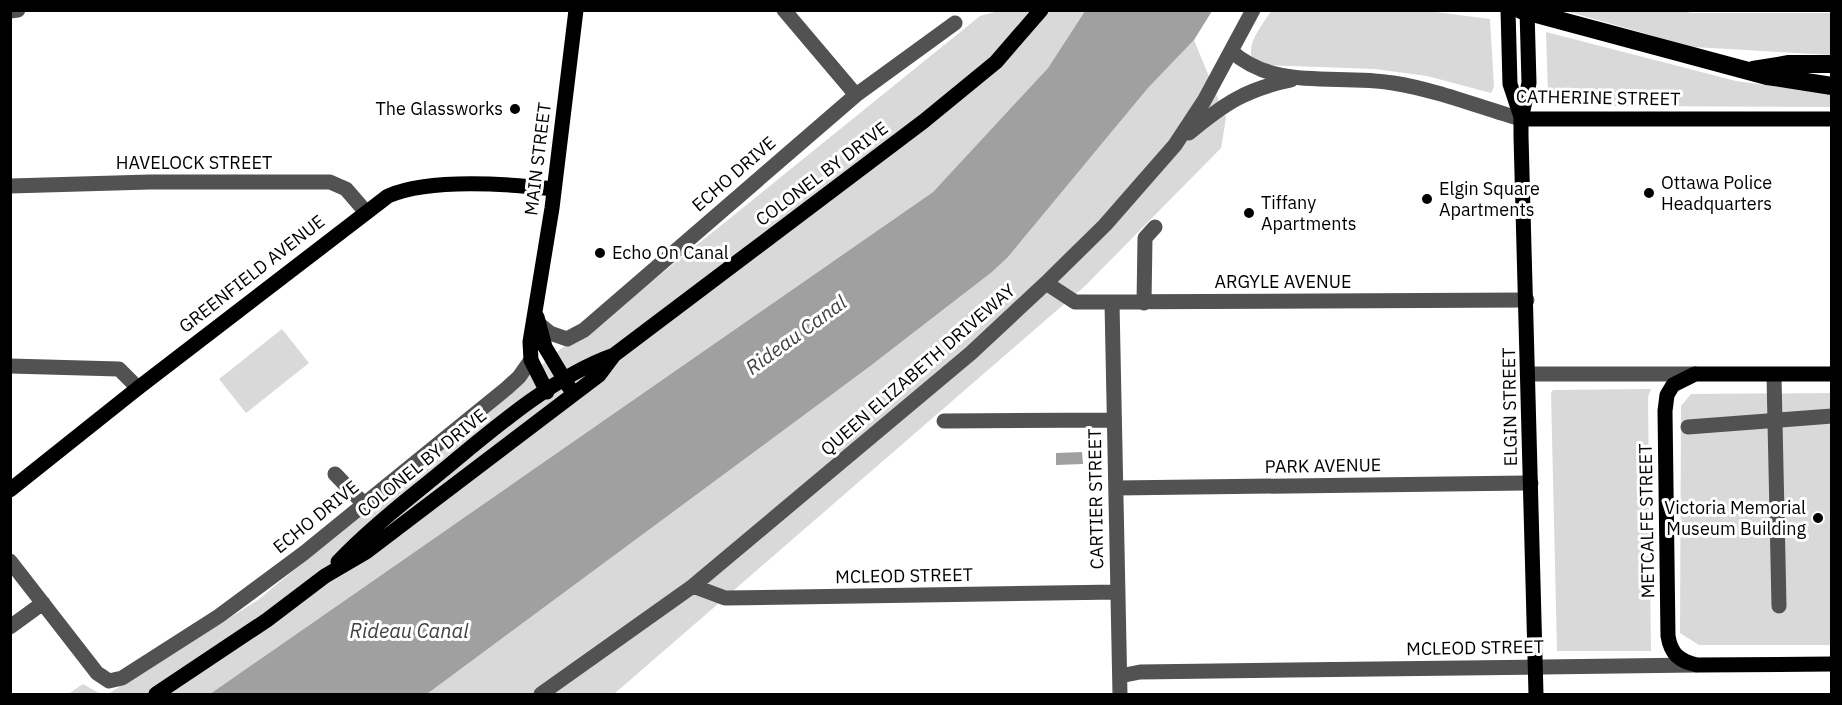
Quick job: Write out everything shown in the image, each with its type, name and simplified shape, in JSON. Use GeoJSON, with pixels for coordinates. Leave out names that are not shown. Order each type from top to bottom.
{"type":"FeatureCollection","features":[{"type":"Feature","properties":{"kind":"highway"},"geometry":{"type":"LineString","coordinates":[[1521,10],[1781,80],[1832,86]]}},
{"type":"Feature","properties":{"kind":"highway"},"geometry":{"type":"LineString","coordinates":[[1748,70],[1789,64],[1832,64]]}},
{"type":"Feature","properties":{"kind":"main road","name":"MAIN STREET"},"geometry":{"type":"LineString","coordinates":[[531,360],[530,342],[538,319],[576,10]]}},
{"type":"Feature","properties":{"kind":"main road","name":"COLONEL BY DRIVE"},"geometry":{"type":"LineString","coordinates":[[156,694],[267,620],[325,576],[366,552],[599,375],[614,355],[924,121],[996,62],[1041,10]]}},
{"type":"Feature","properties":{"kind":"main road","name":"ELGIN STREET"},"geometry":{"type":"LineString","coordinates":[[1508,10],[1510,84],[1521,119]]}},
{"type":"Feature","properties":{"kind":"main road","name":"ELGIN STREET"},"geometry":{"type":"LineString","coordinates":[[1527,10],[1529,83],[1521,119],[1536,694]]}},
{"type":"Feature","properties":{"kind":"main road","name":"CATHERINE STREET"},"geometry":{"type":"LineString","coordinates":[[1521,119],[1832,119]]}},
{"type":"Feature","properties":{"kind":"main road","name":"GREENFIELD AVENUE"},"geometry":{"type":"LineString","coordinates":[[10,490],[365,211],[388,196],[413,187],[448,185],[554,189]]}},
{"type":"Feature","properties":{"kind":"main road","name":"MAIN STREET"},"geometry":{"type":"LineString","coordinates":[[538,319],[545,347],[574,394]]}},
{"type":"Feature","properties":{"kind":"main road","name":"COLONEL BY DRIVE"},"geometry":{"type":"LineString","coordinates":[[325,576],[361,538],[475,444],[586,365],[614,355]]}},
{"type":"Feature","properties":{"kind":"main road"},"geometry":{"type":"LineString","coordinates":[[531,360],[547,392]]}},
{"type":"Feature","properties":{"kind":"main road"},"geometry":{"type":"LineString","coordinates":[[1695,374],[1832,374]]}},
{"type":"Feature","properties":{"kind":"main road","name":"METCALFE STREET"},"geometry":{"type":"LineString","coordinates":[[1695,374],[1678,381],[1669,390],[1665,411],[1665,445],[1668,636],[1671,650],[1677,657],[1697,665]]}},
{"type":"Feature","properties":{"kind":"main road","name":"MCLEOD STREET"},"geometry":{"type":"LineString","coordinates":[[1697,665],[1832,664]]}},
{"type":"Feature","properties":{"kind":"street"},"geometry":{"type":"LineString","coordinates":[[10,11],[18,10]]}},
{"type":"Feature","properties":{"kind":"street"},"geometry":{"type":"LineString","coordinates":[[784,10],[856,95]]}},
{"type":"Feature","properties":{"kind":"street","name":"QUEEN ELIZABETH DRIVEWAY"},"geometry":{"type":"LineString","coordinates":[[541,694],[693,586],[971,353],[1046,284],[1105,225],[1175,145],[1204,101],[1253,10]]}},
{"type":"Feature","properties":{"kind":"street","name":"ECHO DRIVE"},"geometry":{"type":"LineString","coordinates":[[538,319],[550,333],[567,339],[584,330],[856,95],[955,23]]}},
{"type":"Feature","properties":{"kind":"street"},"geometry":{"type":"LineString","coordinates":[[1231,51],[1256,69],[1297,79]]}},
{"type":"Feature","properties":{"kind":"street"},"geometry":{"type":"LineString","coordinates":[[1175,145],[1240,94],[1261,86],[1297,79]]}},
{"type":"Feature","properties":{"kind":"street","name":"CATHERINE STREET"},"geometry":{"type":"LineString","coordinates":[[1297,79],[1394,83],[1521,119]]}},
{"type":"Feature","properties":{"kind":"street","name":"HAVELOCK STREET"},"geometry":{"type":"LineString","coordinates":[[10,186],[150,182],[330,182],[346,189],[365,211]]}},
{"type":"Feature","properties":{"kind":"street"},"geometry":{"type":"LineString","coordinates":[[1144,303],[1145,238],[1155,227]]}},
{"type":"Feature","properties":{"kind":"street","name":"ARGYLE AVENUE"},"geometry":{"type":"LineString","coordinates":[[1046,284],[1075,302],[1527,300]]}},
{"type":"Feature","properties":{"kind":"street","name":"CARTIER STREET"},"geometry":{"type":"LineString","coordinates":[[1112,303],[1120,694]]}},
{"type":"Feature","properties":{"kind":"street","name":"ECHO DRIVE"},"geometry":{"type":"LineString","coordinates":[[43,603],[97,673],[109,681],[122,678],[219,616],[304,553],[513,383],[531,360]]}},
{"type":"Feature","properties":{"kind":"street"},"geometry":{"type":"LineString","coordinates":[[10,366],[119,369],[138,388]]}},
{"type":"Feature","properties":{"kind":"street"},"geometry":{"type":"LineString","coordinates":[[1529,374],[1695,374]]}},
{"type":"Feature","properties":{"kind":"street"},"geometry":{"type":"LineString","coordinates":[[1774,375],[1773,419],[1779,606]]}},
{"type":"Feature","properties":{"kind":"street"},"geometry":{"type":"LineString","coordinates":[[1688,427],[1832,416]]}},
{"type":"Feature","properties":{"kind":"street"},"geometry":{"type":"LineString","coordinates":[[944,421],[1114,420]]}},
{"type":"Feature","properties":{"kind":"street"},"geometry":{"type":"LineString","coordinates":[[335,474],[364,504]]}},
{"type":"Feature","properties":{"kind":"street","name":"PARK AVENUE"},"geometry":{"type":"LineString","coordinates":[[1116,488],[1531,483]]}},
{"type":"Feature","properties":{"kind":"street"},"geometry":{"type":"LineString","coordinates":[[10,561],[43,603],[10,627]]}},
{"type":"Feature","properties":{"kind":"street","name":"MCLEOD STREET"},"geometry":{"type":"LineString","coordinates":[[693,586],[724,598],[1118,592]]}},
{"type":"Feature","properties":{"kind":"street","name":"MCLEOD STREET"},"geometry":{"type":"LineString","coordinates":[[1120,676],[1140,672],[1697,665]]}},
{"type":"Feature","properties":{"kind":"shaded area"},"geometry":{"type":"Polygon","coordinates":[[[1002,10],[1085,11],[1048,68],[933,192],[210,694],[108,694],[258,600],[562,348],[609,316],[980,16],[1002,10]]]}},
{"type":"Feature","properties":{"kind":"shaded area"},"geometry":{"type":"Polygon","coordinates":[[[1420,10],[1490,19],[1494,87],[1491,93],[1427,76],[1375,69],[1263,65],[1253,61],[1251,55],[1256,35],[1271,11],[1420,10]]]}},
{"type":"Feature","properties":{"kind":"shaded area"},"geometry":{"type":"Polygon","coordinates":[[[1566,11],[1682,11],[1692,13],[1831,13],[1831,55],[1693,47],[1566,11]]]}},
{"type":"Feature","properties":{"kind":"shaded area"},"geometry":{"type":"Polygon","coordinates":[[[1546,32],[1736,81],[1831,94],[1831,107],[1598,106],[1562,102],[1548,93],[1546,32]]]}},
{"type":"Feature","properties":{"kind":"shaded area"},"geometry":{"type":"Polygon","coordinates":[[[1194,40],[1226,118],[1221,148],[1085,286],[614,694],[427,694],[869,367],[992,272],[1008,257],[1148,88],[1194,40]]]}},
{"type":"Feature","properties":{"kind":"shaded area"},"geometry":{"type":"Polygon","coordinates":[[[282,329],[309,363],[246,413],[219,379],[282,329]]]}},
{"type":"Feature","properties":{"kind":"shaded area"},"geometry":{"type":"Polygon","coordinates":[[[1651,389],[1648,397],[1651,651],[1557,651],[1551,393],[1553,390],[1651,389]]]}},
{"type":"Feature","properties":{"kind":"shaded area"},"geometry":{"type":"Polygon","coordinates":[[[1831,393],[1831,645],[1699,645],[1680,633],[1681,406],[1691,394],[1831,393]]]}},
{"type":"Feature","properties":{"kind":"shaded area"},"geometry":{"type":"Polygon","coordinates":[[[83,684],[101,694],[68,694],[83,684]]]}},
{"type":"Feature","properties":{"kind":"water","name":"Rideau Canal"},"geometry":{"type":"Polygon","coordinates":[[[1085,11],[1212,11],[1194,40],[1148,88],[1008,257],[992,272],[869,367],[427,694],[210,694],[933,192],[1048,68],[1085,11]]]}},
{"type":"Feature","properties":{"kind":"water"},"geometry":{"type":"Polygon","coordinates":[[[1082,452],[1083,464],[1056,465],[1056,453],[1082,452]]]}},
{"type":"Feature","properties":{"kind":"place","name":"The Glassworks"},"geometry":{"type":"Point","coordinates":[515,109]}},
{"type":"Feature","properties":{"kind":"place","name":"Ottawa Police Headquarters"},"geometry":{"type":"Point","coordinates":[1649,193]}},
{"type":"Feature","properties":{"kind":"place","name":"Elgin Square Apartments"},"geometry":{"type":"Point","coordinates":[1427,199]}},
{"type":"Feature","properties":{"kind":"place","name":"Tiffany Apartments"},"geometry":{"type":"Point","coordinates":[1249,213]}},
{"type":"Feature","properties":{"kind":"place","name":"Echo On Canal"},"geometry":{"type":"Point","coordinates":[600,253]}},
{"type":"Feature","properties":{"kind":"place","name":"Victoria Memorial Museum Building"},"geometry":{"type":"Point","coordinates":[1818,518]}}]}
